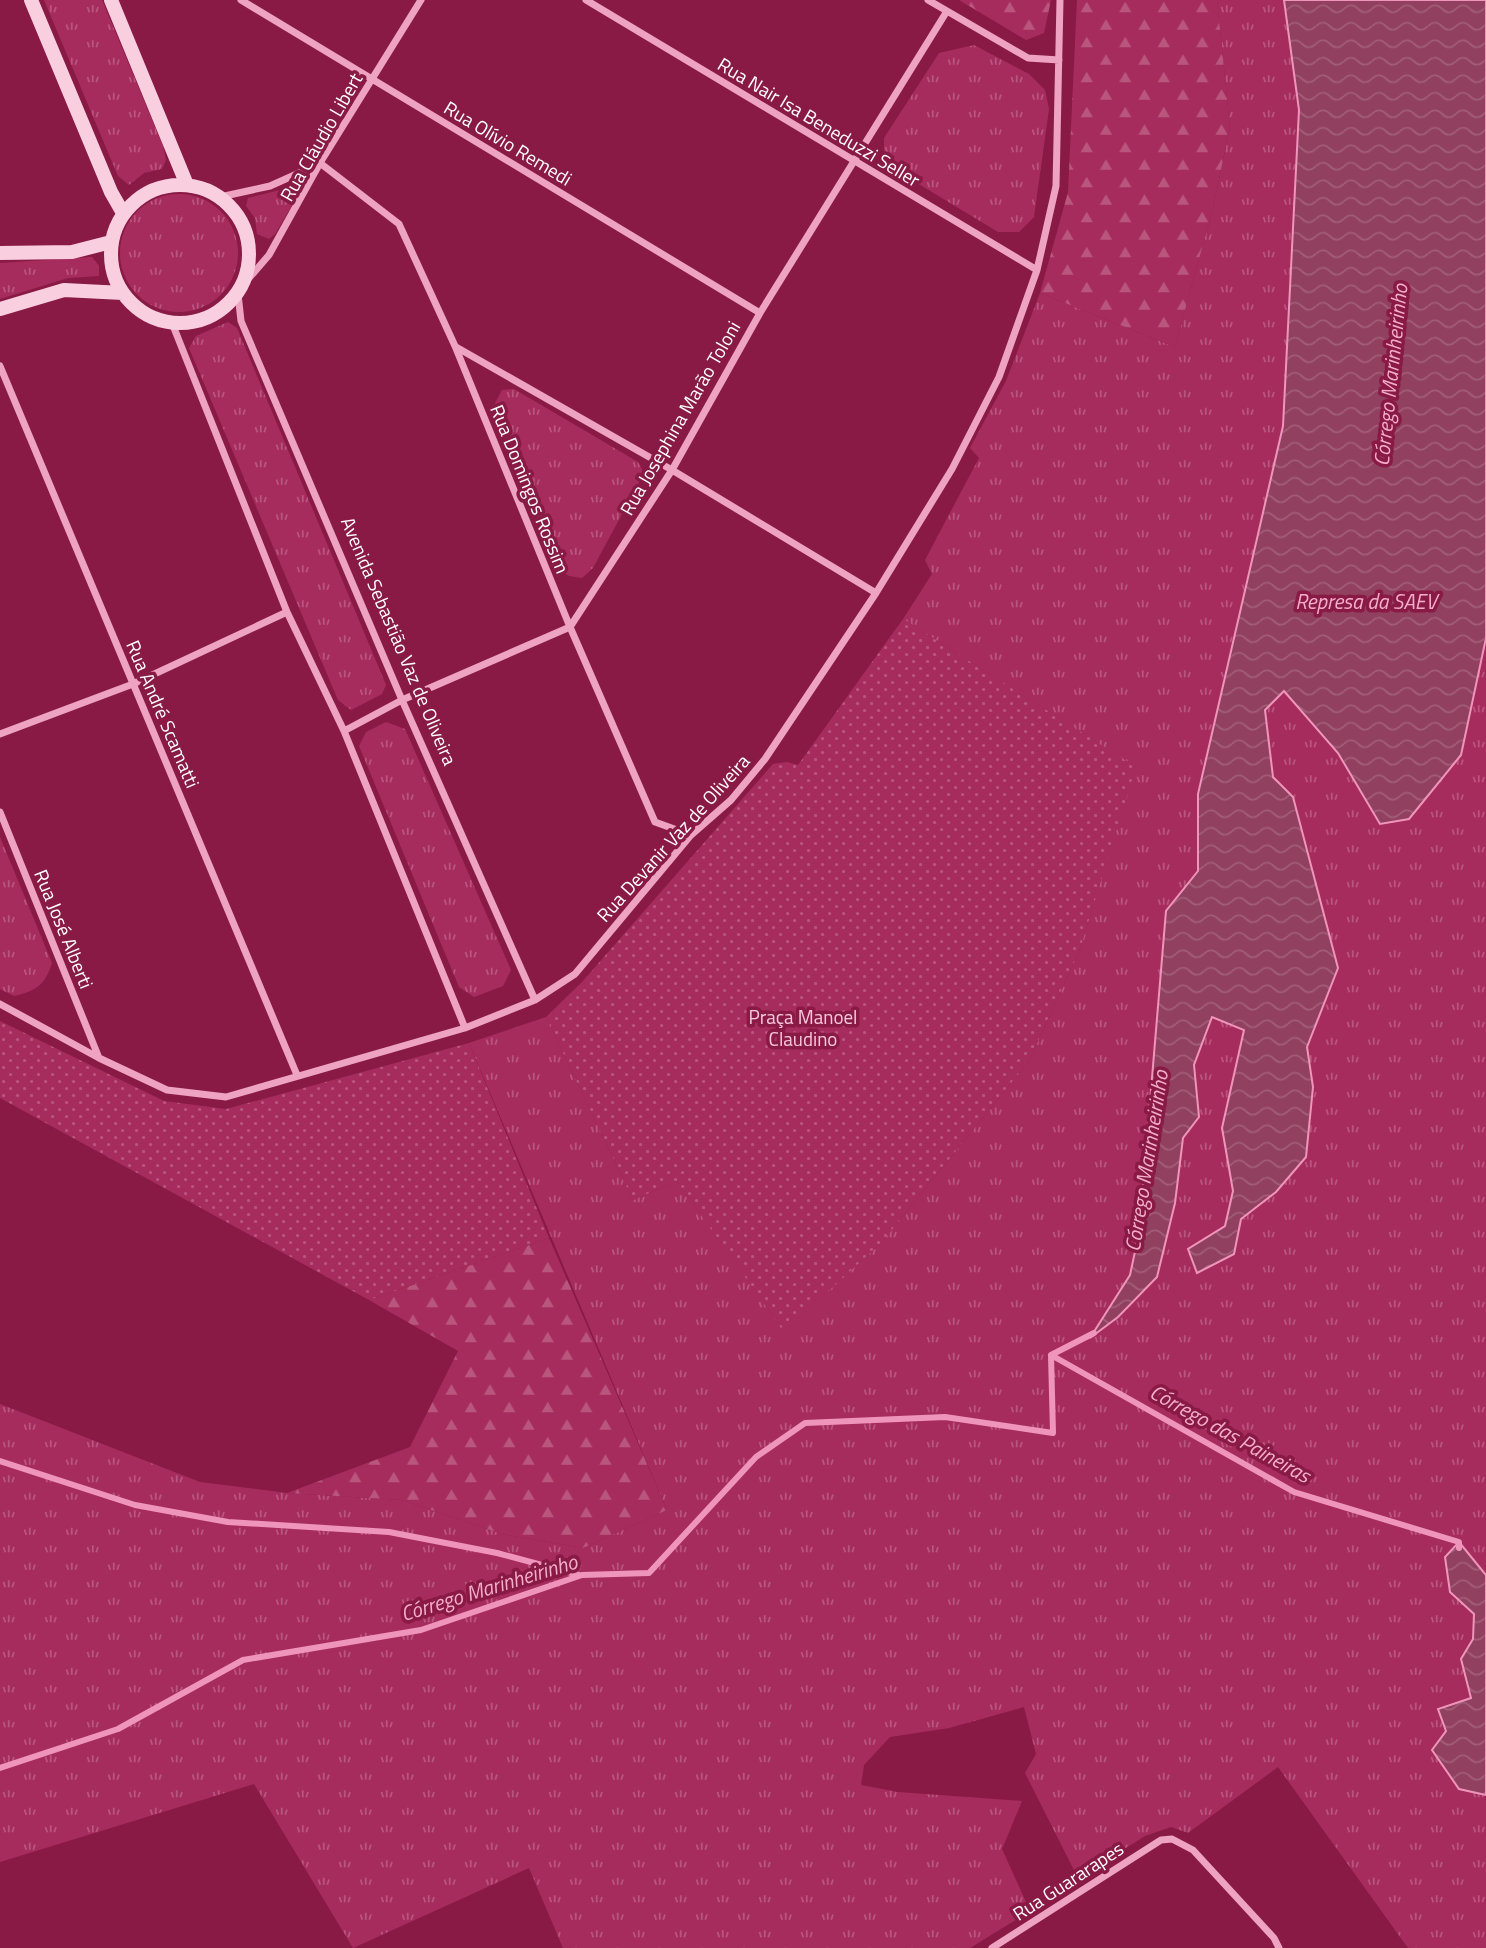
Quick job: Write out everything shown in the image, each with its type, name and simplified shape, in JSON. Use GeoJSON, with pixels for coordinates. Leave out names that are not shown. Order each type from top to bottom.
{"type":"FeatureCollection","features":[{"type":"Feature","properties":{"kind":"street"},"geometry":{"type":"LineString","coordinates":[[31,0],[111,192],[123,213]]}},
{"type":"Feature","properties":{"kind":"street"},"geometry":{"type":"LineString","coordinates":[[111,0],[187,185]]}},
{"type":"Feature","properties":{"kind":"street","name":"Rua Olívio Remedi"},"geometry":{"type":"LineString","coordinates":[[241,0],[760,313]]}},
{"type":"Feature","properties":{"kind":"street","name":"Rua Cláudio Libert"},"geometry":{"type":"LineString","coordinates":[[240,290],[269,255],[320,163],[421,0]]}},
{"type":"Feature","properties":{"kind":"street","name":"Rua Nair Isa Beneduzzi Seller"},"geometry":{"type":"LineString","coordinates":[[586,0],[1037,270]]}},
{"type":"Feature","properties":{"kind":"street"},"geometry":{"type":"LineString","coordinates":[[928,0],[1028,58],[1059,60]]}},
{"type":"Feature","properties":{"kind":"street","name":"Rua Devanir Vaz de Oliveira"},"geometry":{"type":"LineString","coordinates":[[0,1004],[99,1058],[167,1090],[226,1097],[465,1028],[535,1000],[575,974],[691,835],[731,800],[765,759],[876,593],[953,469],[999,377],[1037,270],[1056,186],[1060,0]]}},
{"type":"Feature","properties":{"kind":"street","name":"Rua Josephina Marão Toloni"},"geometry":{"type":"LineString","coordinates":[[569,627],[672,470],[760,313],[856,162],[947,11]]}},
{"type":"Feature","properties":{"kind":"street"},"geometry":{"type":"LineString","coordinates":[[220,197],[270,186],[320,163]]}},
{"type":"Feature","properties":{"kind":"street","name":"Rua Domingos Rossim"},"geometry":{"type":"LineString","coordinates":[[320,163],[400,225],[455,346],[569,627],[654,822],[691,835]]}},
{"type":"Feature","properties":{"kind":"street"},"geometry":{"type":"LineString","coordinates":[[187,185],[220,197],[237,214],[248,237],[250,261],[240,290],[220,312],[197,322],[172,323],[144,313],[123,293],[115,277],[111,242],[123,213],[141,196],[163,186],[187,185]]}},
{"type":"Feature","properties":{"kind":"street"},"geometry":{"type":"LineString","coordinates":[[0,253],[72,252],[111,242]]}},
{"type":"Feature","properties":{"kind":"street"},"geometry":{"type":"LineString","coordinates":[[0,309],[64,290],[123,293]]}},
{"type":"Feature","properties":{"kind":"street","name":"Avenida Sebastião Vaz de Oliveira"},"geometry":{"type":"LineString","coordinates":[[240,290],[241,321],[402,700],[535,1000]]}},
{"type":"Feature","properties":{"kind":"street"},"geometry":{"type":"LineString","coordinates":[[172,323],[287,612],[344,731],[465,1028]]}},
{"type":"Feature","properties":{"kind":"street"},"geometry":{"type":"LineString","coordinates":[[455,346],[672,470],[876,593]]}},
{"type":"Feature","properties":{"kind":"street","name":"Rua André Scamatti"},"geometry":{"type":"LineString","coordinates":[[0,366],[297,1075]]}},
{"type":"Feature","properties":{"kind":"street"},"geometry":{"type":"LineString","coordinates":[[0,734],[133,684],[287,612]]}},
{"type":"Feature","properties":{"kind":"street"},"geometry":{"type":"LineString","coordinates":[[344,731],[402,700],[569,627]]}},
{"type":"Feature","properties":{"kind":"street","name":"Rua José Alberti"},"geometry":{"type":"LineString","coordinates":[[0,812],[99,1058]]}},
{"type":"Feature","properties":{"kind":"street","name":"Rua Guararapes"},"geometry":{"type":"LineString","coordinates":[[992,1948],[1161,1840],[1172,1839],[1193,1850],[1274,1938],[1279,1948]]}},
{"type":"Feature","properties":{"kind":"green space"},"geometry":{"type":"Polygon","coordinates":[[[44,0],[102,0],[163,146],[166,160],[162,169],[144,173],[129,185],[118,176],[44,0]]]}},
{"type":"Feature","properties":{"kind":"green space"},"geometry":{"type":"Polygon","coordinates":[[[959,0],[1051,0],[1044,33],[1026,40],[959,0]]]}},
{"type":"Feature","properties":{"kind":"green space"},"geometry":{"type":"Polygon","coordinates":[[[1077,0],[1217,0],[1230,127],[1213,208],[1175,347],[1040,293],[1068,192],[1077,0]]]}},
{"type":"Feature","properties":{"kind":"green space"},"geometry":{"type":"Polygon","coordinates":[[[1217,0],[1284,0],[1299,110],[1283,426],[1198,794],[1198,871],[1166,911],[1139,1233],[1130,1275],[1091,1336],[1118,1317],[1175,1203],[1183,1138],[1199,1117],[1194,1065],[1212,1017],[1244,1029],[1222,1128],[1233,1191],[1225,1226],[1188,1249],[1233,1254],[1241,1219],[1276,1192],[1313,1087],[1307,1047],[1338,967],[1293,797],[1273,777],[1265,710],[1284,691],[1338,753],[1380,824],[1486,638],[1486,1948],[1408,1948],[1278,1767],[1188,1833],[1171,1827],[1145,1836],[1078,1878],[1025,1773],[1036,1754],[1024,1707],[949,1728],[890,1737],[864,1765],[861,1785],[898,1792],[1022,1801],[1002,1849],[1030,1911],[970,1948],[563,1948],[529,1868],[353,1948],[254,1784],[0,1862],[0,1404],[200,1482],[287,1493],[402,1500],[502,1534],[583,1548],[667,1510],[469,1043],[546,1017],[633,1200],[677,1181],[784,1331],[882,1242],[1029,1061],[1080,949],[1135,767],[903,619],[932,574],[925,560],[979,458],[970,448],[1006,381],[1040,293],[1175,347],[1213,208],[1230,127],[1217,0]]]}},
{"type":"Feature","properties":{"kind":"green space"},"geometry":{"type":"Polygon","coordinates":[[[974,45],[1029,74],[1045,90],[1049,109],[1034,217],[1019,232],[998,232],[884,163],[884,138],[939,53],[974,45]]]}},
{"type":"Feature","properties":{"kind":"green space"},"geometry":{"type":"Polygon","coordinates":[[[292,187],[300,192],[275,234],[269,239],[257,234],[255,218],[246,206],[248,198],[292,187]]]}},
{"type":"Feature","properties":{"kind":"green space"},"geometry":{"type":"Polygon","coordinates":[[[179,194],[202,198],[221,211],[234,230],[238,253],[234,276],[221,295],[202,308],[179,312],[156,308],[137,295],[124,276],[120,253],[124,230],[137,211],[156,198],[179,194]]]}},
{"type":"Feature","properties":{"kind":"green space"},"geometry":{"type":"Polygon","coordinates":[[[92,257],[99,266],[99,276],[68,278],[0,299],[0,263],[92,257]]]}},
{"type":"Feature","properties":{"kind":"green space"},"geometry":{"type":"Polygon","coordinates":[[[228,322],[237,328],[386,685],[382,694],[351,710],[338,700],[189,348],[196,336],[228,322]]]}},
{"type":"Feature","properties":{"kind":"green space"},"geometry":{"type":"Polygon","coordinates":[[[514,389],[638,462],[644,473],[593,568],[582,578],[569,576],[557,568],[490,413],[502,390],[514,389]]]}},
{"type":"Feature","properties":{"kind":"green space","name":"Praça Manoel Claudino"},"geometry":{"type":"Polygon","coordinates":[[[903,619],[1136,767],[1080,949],[1029,1061],[882,1242],[784,1332],[677,1181],[633,1200],[546,1017],[582,982],[773,764],[787,762],[798,765],[903,619]]]}},
{"type":"Feature","properties":{"kind":"green space"},"geometry":{"type":"Polygon","coordinates":[[[386,722],[405,729],[511,970],[503,986],[474,997],[459,987],[359,746],[366,732],[386,722]]]}},
{"type":"Feature","properties":{"kind":"green space"},"geometry":{"type":"Polygon","coordinates":[[[0,837],[52,963],[39,986],[14,996],[0,989],[0,837]]]}},
{"type":"Feature","properties":{"kind":"green space"},"geometry":{"type":"Polygon","coordinates":[[[0,1021],[164,1101],[226,1109],[469,1043],[549,1238],[369,1300],[0,1098],[0,1021]]]}},
{"type":"Feature","properties":{"kind":"green space"},"geometry":{"type":"Polygon","coordinates":[[[549,1238],[667,1510],[583,1548],[502,1534],[402,1500],[287,1493],[410,1447],[458,1351],[369,1300],[549,1238]]]}},
{"type":"Feature","properties":{"kind":"water","name":"Represa da SAEV"},"geometry":{"type":"Polygon","coordinates":[[[1284,0],[1486,0],[1486,638],[1461,755],[1409,819],[1380,824],[1338,753],[1284,691],[1265,710],[1273,777],[1293,797],[1338,968],[1307,1047],[1313,1087],[1306,1157],[1276,1192],[1241,1219],[1234,1254],[1197,1273],[1188,1249],[1225,1226],[1233,1191],[1222,1128],[1244,1030],[1212,1017],[1194,1065],[1199,1117],[1183,1138],[1175,1203],[1157,1277],[1118,1317],[1090,1338],[1130,1275],[1139,1233],[1166,911],[1198,871],[1198,794],[1283,426],[1299,110],[1284,0]]]}},
{"type":"Feature","properties":{"kind":"water"},"geometry":{"type":"Polygon","coordinates":[[[1459,1542],[1486,1575],[1486,1795],[1459,1789],[1432,1750],[1446,1731],[1438,1709],[1471,1698],[1461,1659],[1473,1639],[1474,1614],[1450,1592],[1445,1557],[1459,1542]]]}},
{"type":"Feature","properties":{"kind":"waterway","name":"Córrego Marinheirinho"},"geometry":{"type":"LineString","coordinates":[[0,1768],[118,1729],[243,1660],[421,1630],[582,1575],[649,1573],[756,1457],[805,1423],[945,1417],[1053,1433],[1051,1355],[1094,1333]]}},
{"type":"Feature","properties":{"kind":"waterway","name":"Córrego das Paineiras"},"geometry":{"type":"LineString","coordinates":[[1051,1355],[1294,1492],[1459,1542],[1459,1548]]}},
{"type":"Feature","properties":{"kind":"waterway"},"geometry":{"type":"LineString","coordinates":[[0,1461],[135,1505],[228,1522],[389,1532],[497,1553],[579,1575]]}}]}
